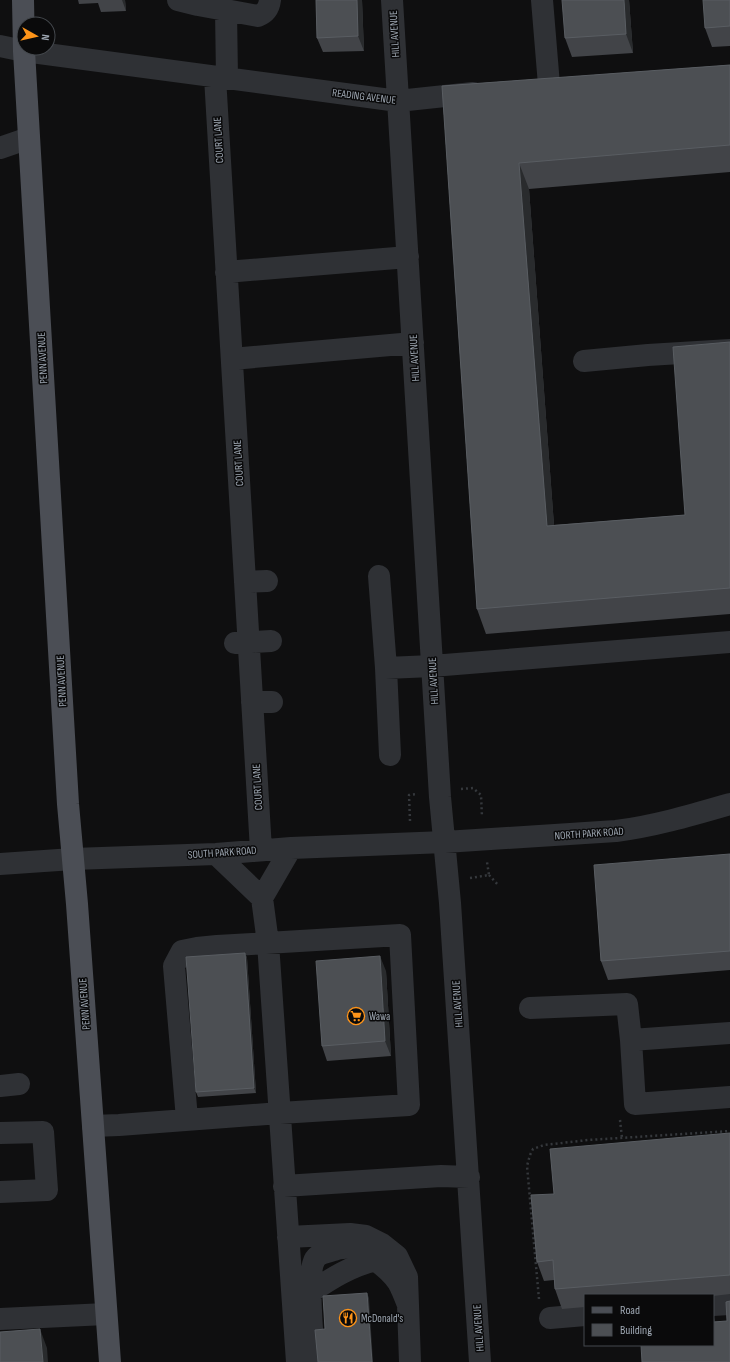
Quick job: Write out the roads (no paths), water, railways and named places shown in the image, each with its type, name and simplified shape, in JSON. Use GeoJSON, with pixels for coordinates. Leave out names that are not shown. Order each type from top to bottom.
{"type":"FeatureCollection","features":[{"type":"Feature","properties":{"kind":"main road","name":"PENN AVENUE"},"geometry":{"type":"LineString","coordinates":[[24,0],[24,16]]}},
{"type":"Feature","properties":{"kind":"main road","name":"PENN AVENUE"},"geometry":{"type":"LineString","coordinates":[[24,56],[68,788],[110,1362]]}},
{"type":"Feature","properties":{"kind":"street"},"geometry":{"type":"LineString","coordinates":[[178,0],[258,16],[264,14],[270,0]]}},
{"type":"Feature","properties":{"kind":"street","name":"HILL AVENUE"},"geometry":{"type":"LineString","coordinates":[[392,0],[440,797],[450,903],[480,1362]]}},
{"type":"Feature","properties":{"kind":"street"},"geometry":{"type":"LineString","coordinates":[[542,0],[541,86],[572,82]]}},
{"type":"Feature","properties":{"kind":"street","name":"COURT LANE"},"geometry":{"type":"LineString","coordinates":[[226,10],[221,78],[226,272],[245,582],[242,643],[254,700],[261,850]]}},
{"type":"Feature","properties":{"kind":"street","name":"READING AVENUE"},"geometry":{"type":"LineString","coordinates":[[0,46],[16,49]]}},
{"type":"Feature","properties":{"kind":"street","name":"READING AVENUE"},"geometry":{"type":"LineString","coordinates":[[56,55],[398,101],[493,91]]}},
{"type":"Feature","properties":{"kind":"street"},"geometry":{"type":"LineString","coordinates":[[0,148],[29,138]]}},
{"type":"Feature","properties":{"kind":"street"},"geometry":{"type":"LineString","coordinates":[[226,272],[408,257]]}},
{"type":"Feature","properties":{"kind":"street"},"geometry":{"type":"LineString","coordinates":[[232,359],[413,343]]}},
{"type":"Feature","properties":{"kind":"street"},"geometry":{"type":"LineString","coordinates":[[584,361],[730,350]]}},
{"type":"Feature","properties":{"kind":"street"},"geometry":{"type":"LineString","coordinates":[[380,576],[390,755]]}},
{"type":"Feature","properties":{"kind":"street"},"geometry":{"type":"LineString","coordinates":[[245,582],[267,581]]}},
{"type":"Feature","properties":{"kind":"street"},"geometry":{"type":"LineString","coordinates":[[242,643],[271,642]]}},
{"type":"Feature","properties":{"kind":"street"},"geometry":{"type":"LineString","coordinates":[[386,668],[432,666],[730,642]]}},
{"type":"Feature","properties":{"kind":"street","name":"NORTH PARK ROAD"},"geometry":{"type":"LineString","coordinates":[[444,842],[636,829],[690,816],[730,804]]}},
{"type":"Feature","properties":{"kind":"street","name":"SOUTH PARK ROAD"},"geometry":{"type":"LineString","coordinates":[[0,864],[73,859],[216,854],[291,848],[444,842]]}},
{"type":"Feature","properties":{"kind":"street"},"geometry":{"type":"LineString","coordinates":[[291,848],[262,898],[268,943],[297,1362]]}},
{"type":"Feature","properties":{"kind":"street"},"geometry":{"type":"LineString","coordinates":[[216,854],[262,898]]}},
{"type":"Feature","properties":{"kind":"street"},"geometry":{"type":"LineString","coordinates":[[93,1126],[187,1119],[280,1112],[409,1105],[400,936],[268,943],[198,948],[182,951],[174,966],[187,1119]]}},
{"type":"Feature","properties":{"kind":"street"},"geometry":{"type":"LineString","coordinates":[[530,1008],[628,1004],[635,1104],[730,1097]]}},
{"type":"Feature","properties":{"kind":"street"},"geometry":{"type":"LineString","coordinates":[[631,1040],[730,1033]]}},
{"type":"Feature","properties":{"kind":"street"},"geometry":{"type":"LineString","coordinates":[[0,1133],[43,1132],[47,1190],[0,1192]]}},
{"type":"Feature","properties":{"kind":"street"},"geometry":{"type":"LineString","coordinates":[[284,1186],[441,1176],[468,1177]]}},
{"type":"Feature","properties":{"kind":"street"},"geometry":{"type":"LineString","coordinates":[[288,1237],[350,1234],[366,1236],[382,1244],[397,1256],[408,1277],[410,1362]]}},
{"type":"Feature","properties":{"kind":"street"},"geometry":{"type":"LineString","coordinates":[[315,1362],[310,1292],[312,1268],[315,1259],[321,1254],[343,1248],[350,1248],[366,1254],[386,1268],[398,1282],[408,1304]]}},
{"type":"Feature","properties":{"kind":"street"},"geometry":{"type":"LineString","coordinates":[[714,1305],[730,1304]]}},
{"type":"Feature","properties":{"kind":"street"},"geometry":{"type":"LineString","coordinates":[[0,1319],[106,1314]]}},
{"type":"Feature","properties":{"kind":"street"},"geometry":{"type":"LineString","coordinates":[[550,1318],[584,1315]]}},
{"type":"Feature","properties":{"kind":"place","name":"Wawa"},"geometry":{"type":"Point","coordinates":[356,1016]}},
{"type":"Feature","properties":{"kind":"place","name":"McDonald's"},"geometry":{"type":"Point","coordinates":[348,1318]}}]}
